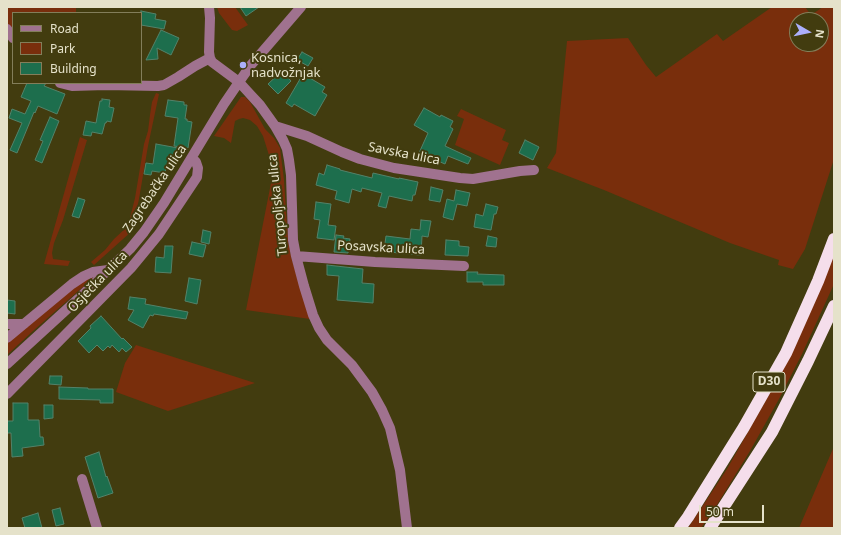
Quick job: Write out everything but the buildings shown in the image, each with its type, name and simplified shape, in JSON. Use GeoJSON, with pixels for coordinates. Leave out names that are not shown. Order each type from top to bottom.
{"type":"FeatureCollection","features":[{"type":"Feature","properties":{"kind":"highway","name":"D30"},"geometry":{"type":"LineString","coordinates":[[680,528],[744,427],[786,353],[818,281],[834,239]]}},
{"type":"Feature","properties":{"kind":"highway","name":"D30"},"geometry":{"type":"LineString","coordinates":[[710,528],[772,432],[834,306]]}},
{"type":"Feature","properties":{"kind":"street"},"geometry":{"type":"LineString","coordinates":[[64,84],[72,86],[164,85],[210,58],[210,18],[208,7]]}},
{"type":"Feature","properties":{"kind":"street","name":"Zagrebačka ulica"},"geometry":{"type":"LineString","coordinates":[[7,364],[130,249],[144,232],[164,203],[239,82],[251,65],[301,7]]}},
{"type":"Feature","properties":{"kind":"street","name":"Turopoljska ulica"},"geometry":{"type":"LineString","coordinates":[[210,58],[212,62],[239,82],[260,105],[275,126],[287,149],[289,160],[293,240],[296,256],[313,315],[327,340],[352,365],[372,392],[390,428],[400,470],[407,528]]}},
{"type":"Feature","properties":{"kind":"street","name":"Savska ulica"},"geometry":{"type":"LineString","coordinates":[[275,126],[307,136],[360,159],[394,168],[473,179],[534,170]]}},
{"type":"Feature","properties":{"kind":"street","name":"Osječka ulica"},"geometry":{"type":"LineString","coordinates":[[7,394],[131,268],[159,234],[197,177],[198,168],[196,162],[192,158]]}},
{"type":"Feature","properties":{"kind":"street","name":"Posavska ulica"},"geometry":{"type":"LineString","coordinates":[[296,256],[375,262],[464,266]]}},
{"type":"Feature","properties":{"kind":"street"},"geometry":{"type":"LineString","coordinates":[[7,338],[72,284],[93,272],[108,270]]}},
{"type":"Feature","properties":{"kind":"street"},"geometry":{"type":"LineString","coordinates":[[7,324],[24,324]]}},
{"type":"Feature","properties":{"kind":"street"},"geometry":{"type":"LineString","coordinates":[[82,479],[97,528]]}},
{"type":"Feature","properties":{"kind":"green space"},"geometry":{"type":"Polygon","coordinates":[[[7,7],[76,7],[76,12],[12,12],[12,31],[7,23],[7,7]]]}},
{"type":"Feature","properties":{"kind":"green space"},"geometry":{"type":"Polygon","coordinates":[[[217,7],[235,7],[248,25],[237,31],[232,30],[219,13],[217,7]]]}},
{"type":"Feature","properties":{"kind":"green space"},"geometry":{"type":"Polygon","coordinates":[[[772,7],[805,7],[809,12],[789,12],[789,52],[829,52],[829,12],[816,12],[823,7],[834,7],[834,159],[805,249],[793,269],[778,265],[779,260],[730,243],[604,190],[547,168],[556,153],[567,41],[628,38],[656,77],[717,34],[723,41],[772,7]]]}},
{"type":"Feature","properties":{"kind":"green space"},"geometry":{"type":"Polygon","coordinates":[[[156,93],[159,94],[132,231],[94,265],[91,262],[128,226],[135,198],[144,144],[148,131],[152,102],[156,93]]]}},
{"type":"Feature","properties":{"kind":"green space"},"geometry":{"type":"Polygon","coordinates":[[[241,97],[245,97],[250,102],[265,129],[274,138],[280,148],[284,180],[288,241],[292,260],[310,319],[246,310],[273,168],[263,136],[257,126],[250,120],[243,118],[235,121],[231,143],[224,138],[214,136],[241,97]]]}},
{"type":"Feature","properties":{"kind":"green space"},"geometry":{"type":"Polygon","coordinates":[[[461,109],[506,130],[502,140],[509,143],[500,165],[455,145],[464,119],[457,116],[461,109]]]}},
{"type":"Feature","properties":{"kind":"green space"},"geometry":{"type":"Polygon","coordinates":[[[80,137],[87,140],[52,253],[53,259],[70,261],[68,266],[44,264],[80,137]]]}},
{"type":"Feature","properties":{"kind":"green space"},"geometry":{"type":"Polygon","coordinates":[[[834,255],[834,284],[802,354],[779,399],[750,451],[701,528],[688,528],[727,469],[779,377],[834,255]]]}},
{"type":"Feature","properties":{"kind":"green space"},"geometry":{"type":"Polygon","coordinates":[[[94,277],[7,355],[7,342],[82,281],[94,277]]]}},
{"type":"Feature","properties":{"kind":"green space"},"geometry":{"type":"Polygon","coordinates":[[[136,345],[255,383],[168,411],[116,392],[125,363],[136,345]]]}},
{"type":"Feature","properties":{"kind":"green space"},"geometry":{"type":"Polygon","coordinates":[[[834,447],[834,528],[799,528],[832,451],[834,447]]]}},
{"type":"Feature","properties":{"kind":"place","name":"Kosnica, nadvožnjak"},"geometry":{"type":"Point","coordinates":[243,65]}}]}
